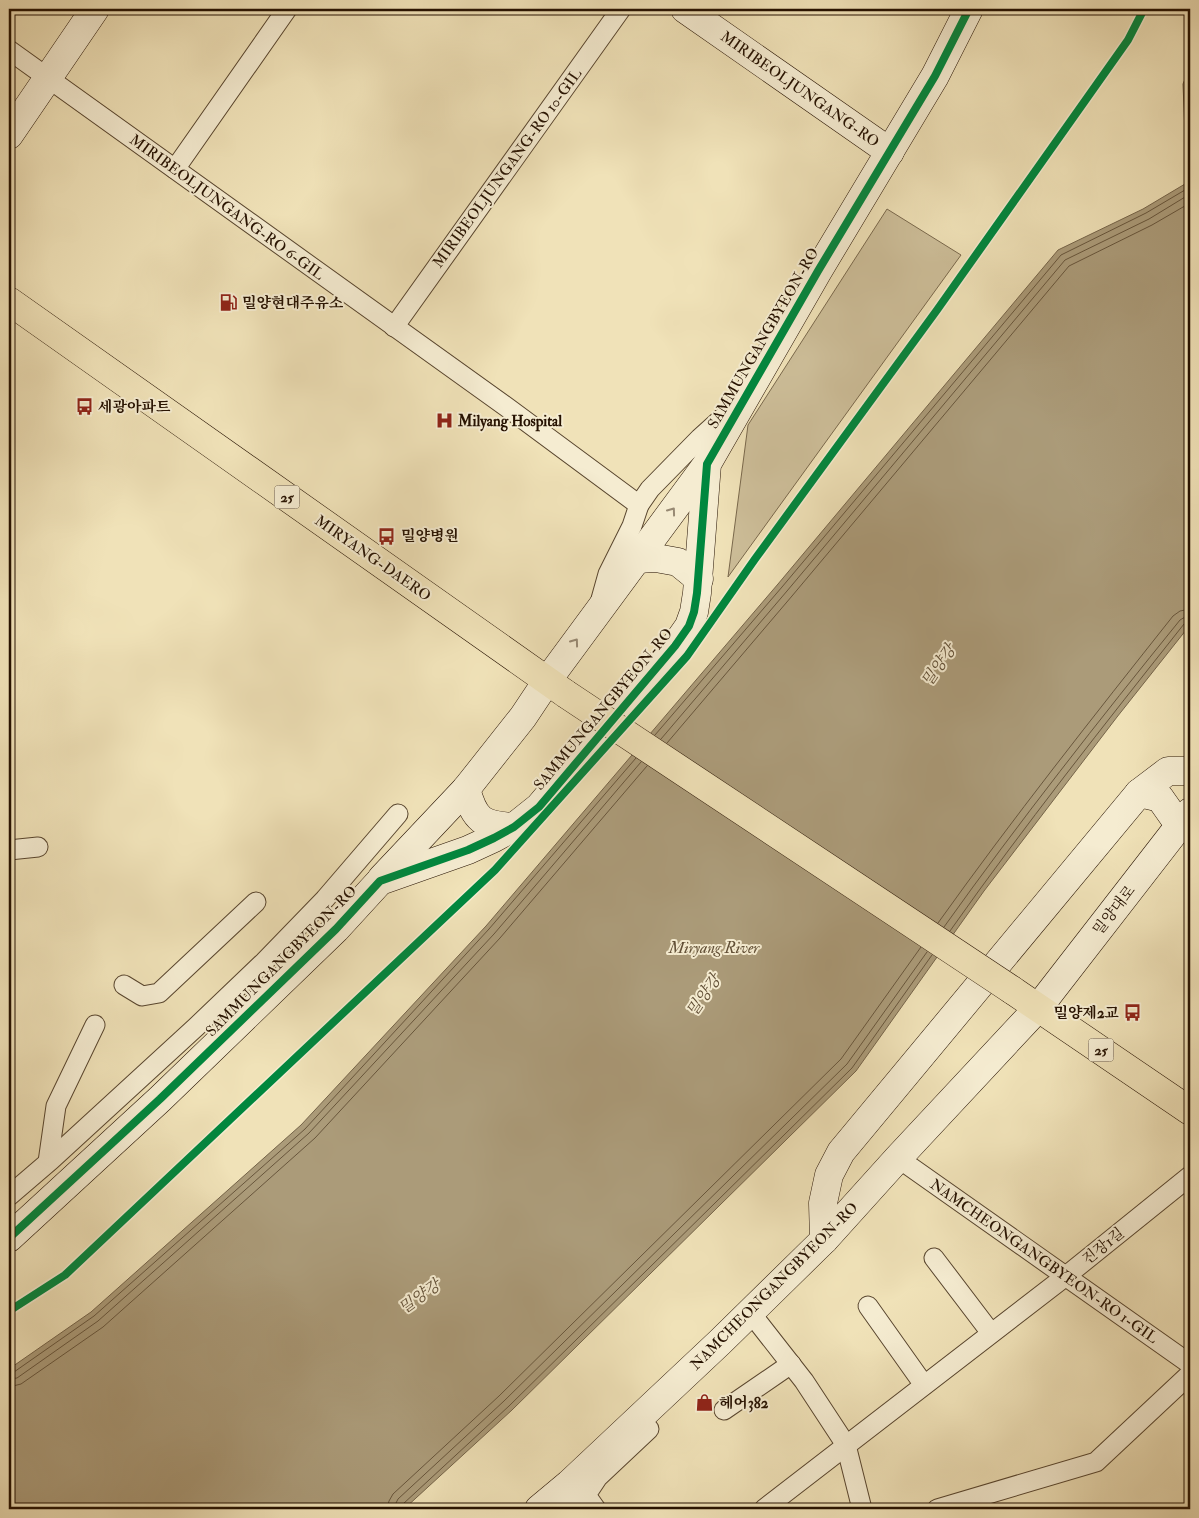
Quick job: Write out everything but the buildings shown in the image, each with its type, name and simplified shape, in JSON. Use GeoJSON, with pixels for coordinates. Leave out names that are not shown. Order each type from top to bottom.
{"type":"FeatureCollection","features":[{"type":"Feature","properties":{"kind":"main road","name":"MIRYANG-DAERO"},"geometry":{"type":"LineString","coordinates":[[9,300],[556,688],[1038,1008]]}},
{"type":"Feature","properties":{"kind":"main road","name":"25"},"geometry":{"type":"LineString","coordinates":[[1038,1008],[1190,1111]]}},
{"type":"Feature","properties":{"kind":"street"},"geometry":{"type":"LineString","coordinates":[[9,135],[95,9]]}},
{"type":"Feature","properties":{"kind":"street"},"geometry":{"type":"LineString","coordinates":[[175,169],[286,9]]}},
{"type":"Feature","properties":{"kind":"street","name":"MIRIBEOLJUNGANG-RO 10-GIL"},"geometry":{"type":"LineString","coordinates":[[394,326],[621,9]]}},
{"type":"Feature","properties":{"kind":"street","name":"MIRIBEOLJUNGANG-RO"},"geometry":{"type":"LineString","coordinates":[[685,9],[890,152]]}},
{"type":"Feature","properties":{"kind":"street","name":"SAMMUNGANGBYEON-RO"},"geometry":{"type":"LineString","coordinates":[[9,1238],[160,1099],[336,929],[380,880],[468,850],[514,826],[539,807],[675,646],[689,626],[694,612],[699,579],[706,464],[818,271],[935,76],[969,9]]}},
{"type":"Feature","properties":{"kind":"street","name":"MIRIBEOLJUNGANG-RO 6-GIL"},"geometry":{"type":"LineString","coordinates":[[9,50],[394,326],[639,505]]}},
{"type":"Feature","properties":{"kind":"street"},"geometry":{"type":"LineString","coordinates":[[597,613],[608,574],[632,526],[639,505],[650,489],[700,438],[743,400]]}},
{"type":"Feature","properties":{"kind":"street"},"geometry":{"type":"LineString","coordinates":[[380,880],[466,789],[523,717],[556,688],[597,613],[706,464]]}},
{"type":"Feature","properties":{"kind":"street"},"geometry":{"type":"LineString","coordinates":[[636,559],[656,558],[678,562],[699,579]]}},
{"type":"Feature","properties":{"kind":"street"},"geometry":{"type":"LineString","coordinates":[[824,1240],[823,1203],[829,1175],[841,1152],[1139,793],[1168,771],[1190,771]]}},
{"type":"Feature","properties":{"kind":"street"},"geometry":{"type":"LineString","coordinates":[[466,789],[477,816],[494,826],[514,826]]}},
{"type":"Feature","properties":{"kind":"street"},"geometry":{"type":"LineString","coordinates":[[1139,793],[1160,798],[1184,818]]}},
{"type":"Feature","properties":{"kind":"street"},"geometry":{"type":"LineString","coordinates":[[9,1196],[196,1027],[264,962],[324,899],[398,814]]}},
{"type":"Feature","properties":{"kind":"street","name":"밀양대로"},"geometry":{"type":"LineString","coordinates":[[1038,1008],[1184,818]]}},
{"type":"Feature","properties":{"kind":"street"},"geometry":{"type":"LineString","coordinates":[[9,850],[38,847]]}},
{"type":"Feature","properties":{"kind":"street"},"geometry":{"type":"LineString","coordinates":[[124,985],[142,996],[159,993],[256,902]]}},
{"type":"Feature","properties":{"kind":"street","name":"NAMCHEONGANGBYEON-RO"},"geometry":{"type":"LineString","coordinates":[[539,1509],[572,1497],[750,1312],[824,1240],[1038,1008]]}},
{"type":"Feature","properties":{"kind":"street"},"geometry":{"type":"LineString","coordinates":[[48,1162],[56,1106],[95,1025]]}},
{"type":"Feature","properties":{"kind":"street"},"geometry":{"type":"LineString","coordinates":[[841,1152],[853,1176],[874,1185]]}},
{"type":"Feature","properties":{"kind":"street","name":"NAMCHEONGANGBYEON-RO 1-GIL"},"geometry":{"type":"LineString","coordinates":[[898,1158],[1190,1364]]}},
{"type":"Feature","properties":{"kind":"street","name":"진장1길"},"geometry":{"type":"LineString","coordinates":[[764,1509],[1066,1276],[1190,1176]]}},
{"type":"Feature","properties":{"kind":"street"},"geometry":{"type":"LineString","coordinates":[[934,1258],[991,1333]]}},
{"type":"Feature","properties":{"kind":"street"},"geometry":{"type":"LineString","coordinates":[[868,1306],[924,1385]]}},
{"type":"Feature","properties":{"kind":"street"},"geometry":{"type":"LineString","coordinates":[[750,1312],[791,1364],[846,1445],[862,1509]]}},
{"type":"Feature","properties":{"kind":"street"},"geometry":{"type":"LineString","coordinates":[[724,1410],[791,1364]]}},
{"type":"Feature","properties":{"kind":"street"},"geometry":{"type":"LineString","coordinates":[[937,1509],[1096,1462],[1190,1374]]}},
{"type":"Feature","properties":{"kind":"street"},"geometry":{"type":"LineString","coordinates":[[596,1509],[586,1495],[598,1477],[649,1429]]}},
{"type":"Feature","properties":{"kind":"shaded area"},"geometry":{"type":"Polygon","coordinates":[[[887,209],[961,255],[728,577],[748,425],[887,209]]]}},
{"type":"Feature","properties":{"kind":"water"},"geometry":{"type":"Polygon","coordinates":[[[1190,67],[1190,156],[1185,132],[1183,84],[1190,67]]]}},
{"type":"Feature","properties":{"kind":"water","name":"Miryang River"},"geometry":{"type":"Polygon","coordinates":[[[1190,181],[1190,625],[984,891],[856,1071],[512,1410],[404,1509],[9,1509],[9,1369],[91,1312],[301,1125],[486,926],[778,584],[1058,250],[1143,209],[1190,181]]]}},
{"type":"Feature","properties":{"kind":"cycle path"},"geometry":{"type":"LineString","coordinates":[[9,1238],[160,1099],[336,929],[380,881],[468,850],[494,838],[514,827],[539,807],[675,646],[689,626],[694,612],[707,464],[818,271],[935,76],[969,9]]}},
{"type":"Feature","properties":{"kind":"cycle path"},"geometry":{"type":"LineString","coordinates":[[9,1311],[65,1275],[495,870],[687,656],[755,559],[937,310],[1128,40],[1144,9]]}},
{"type":"Feature","properties":{"kind":"place","name":"밀양현대주유소"},"geometry":{"type":"Point","coordinates":[228,303]}},
{"type":"Feature","properties":{"kind":"place","name":"세광아파트"},"geometry":{"type":"Point","coordinates":[84,407]}},
{"type":"Feature","properties":{"kind":"place","name":"Milyang Hospital"},"geometry":{"type":"Point","coordinates":[444,421]}},
{"type":"Feature","properties":{"kind":"place","name":"밀양병원"},"geometry":{"type":"Point","coordinates":[387,536]}},
{"type":"Feature","properties":{"kind":"place","name":"밀양제2교"},"geometry":{"type":"Point","coordinates":[1133,1013]}},
{"type":"Feature","properties":{"kind":"place","name":"헤어382"},"geometry":{"type":"Point","coordinates":[705,1403]}},
{"type":"Feature","properties":{"kind":"water label","name":"밀양강"},"geometry":{"type":"Point","coordinates":[938,665]}},
{"type":"Feature","properties":{"kind":"water label","name":"밀양강"},"geometry":{"type":"Point","coordinates":[703,995]}},
{"type":"Feature","properties":{"kind":"water label","name":"밀양강"},"geometry":{"type":"Point","coordinates":[419,1296]}}]}
